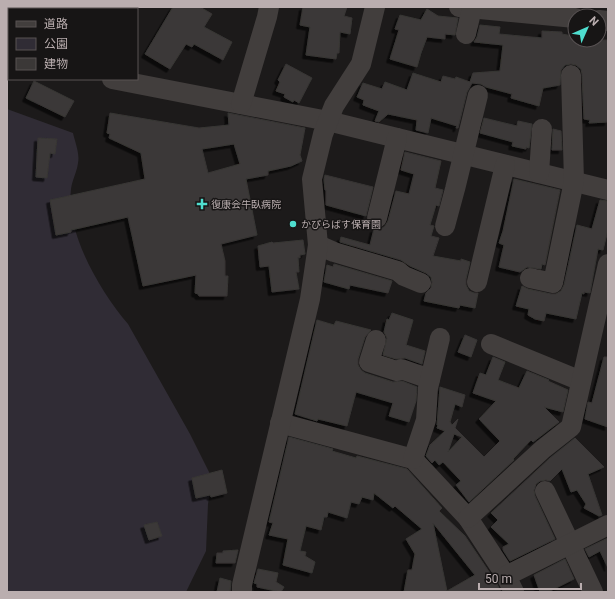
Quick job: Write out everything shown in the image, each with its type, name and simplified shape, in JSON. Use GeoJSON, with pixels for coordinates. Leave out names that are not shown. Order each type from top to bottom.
{"type":"FeatureCollection","features":[{"type":"Feature","properties":{"kind":"street"},"geometry":{"type":"LineString","coordinates":[[241,104],[269,7]]}},
{"type":"Feature","properties":{"kind":"street"},"geometry":{"type":"LineString","coordinates":[[242,592],[242,585],[310,299],[318,245],[312,179],[323,134],[334,106],[361,64],[375,7]]}},
{"type":"Feature","properties":{"kind":"street"},"geometry":{"type":"LineString","coordinates":[[466,34],[465,7],[567,17]]}},
{"type":"Feature","properties":{"kind":"street"},"geometry":{"type":"LineString","coordinates":[[530,278],[553,282],[574,181],[571,76]]}},
{"type":"Feature","properties":{"kind":"street"},"geometry":{"type":"LineString","coordinates":[[117,80],[328,121],[608,190]]}},
{"type":"Feature","properties":{"kind":"street"},"geometry":{"type":"LineString","coordinates":[[444,226],[455,189],[478,95]]}},
{"type":"Feature","properties":{"kind":"street"},"geometry":{"type":"LineString","coordinates":[[539,173],[542,129]]}},
{"type":"Feature","properties":{"kind":"street"},"geometry":{"type":"LineString","coordinates":[[378,218],[397,138]]}},
{"type":"Feature","properties":{"kind":"street"},"geometry":{"type":"LineString","coordinates":[[477,282],[505,164]]}},
{"type":"Feature","properties":{"kind":"street"},"geometry":{"type":"LineString","coordinates":[[318,245],[334,252],[398,271],[404,276],[422,283]]}},
{"type":"Feature","properties":{"kind":"street"},"geometry":{"type":"LineString","coordinates":[[468,518],[543,450],[571,427],[608,264]]}},
{"type":"Feature","properties":{"kind":"street"},"geometry":{"type":"LineString","coordinates":[[413,459],[426,420],[430,379],[440,338]]}},
{"type":"Feature","properties":{"kind":"street"},"geometry":{"type":"LineString","coordinates":[[376,340],[369,362],[397,371],[401,369],[430,379]]}},
{"type":"Feature","properties":{"kind":"street"},"geometry":{"type":"LineString","coordinates":[[492,344],[581,381]]}},
{"type":"Feature","properties":{"kind":"street"},"geometry":{"type":"LineString","coordinates":[[280,423],[413,459],[468,518],[510,584],[570,544],[608,525]]}},
{"type":"Feature","properties":{"kind":"street"},"geometry":{"type":"LineString","coordinates":[[545,491],[593,592]]}},
{"type":"Feature","properties":{"kind":"green space"},"geometry":{"type":"Polygon","coordinates":[[[7,109],[73,133],[78,152],[78,159],[72,182],[71,206],[79,243],[96,279],[117,311],[128,324],[190,434],[212,478],[208,504],[206,551],[186,592],[7,592],[7,109]]]}},
{"type":"Feature","properties":{"kind":"building"},"geometry":{"type":"Polygon","coordinates":[[[173,7],[200,7],[212,14],[204,27],[232,42],[223,60],[194,44],[192,47],[186,44],[170,69],[145,54],[173,7]]]}},
{"type":"Feature","properties":{"kind":"building"},"geometry":{"type":"Polygon","coordinates":[[[303,7],[347,7],[344,16],[352,18],[350,34],[340,32],[339,53],[337,53],[336,59],[306,55],[310,27],[300,25],[303,7]]]}},
{"type":"Feature","properties":{"kind":"building"},"geometry":{"type":"Polygon","coordinates":[[[427,9],[438,16],[458,18],[455,35],[445,34],[445,39],[427,37],[417,67],[390,59],[399,30],[395,29],[400,15],[421,20],[427,9]]]}},
{"type":"Feature","properties":{"kind":"building"},"geometry":{"type":"Polygon","coordinates":[[[480,25],[500,27],[499,34],[542,38],[542,31],[562,32],[562,34],[567,35],[567,48],[607,48],[608,40],[608,122],[589,123],[590,120],[584,119],[581,69],[576,65],[571,64],[565,65],[561,70],[560,85],[543,88],[539,106],[511,98],[512,94],[486,87],[481,84],[472,83],[467,92],[458,128],[456,128],[457,126],[431,118],[428,133],[416,130],[417,120],[388,114],[379,122],[375,121],[379,111],[363,105],[364,100],[357,97],[363,83],[382,89],[385,82],[407,90],[413,73],[441,82],[443,76],[455,79],[456,77],[470,82],[473,73],[500,71],[503,45],[474,42],[480,25]]]}},
{"type":"Feature","properties":{"kind":"building"},"geometry":{"type":"Polygon","coordinates":[[[286,64],[312,78],[299,103],[294,100],[293,102],[284,97],[285,94],[276,91],[280,82],[278,80],[286,64]]]}},
{"type":"Feature","properties":{"kind":"building"},"geometry":{"type":"Polygon","coordinates":[[[34,81],[74,101],[65,117],[26,98],[34,81]]]}},
{"type":"Feature","properties":{"kind":"building"},"geometry":{"type":"Polygon","coordinates":[[[110,113],[199,128],[229,125],[228,113],[305,128],[300,155],[302,161],[291,166],[268,171],[268,175],[246,179],[257,235],[221,244],[225,261],[225,276],[228,276],[227,296],[199,296],[195,293],[196,275],[143,286],[128,217],[71,230],[71,232],[56,235],[50,200],[145,179],[141,153],[109,138],[110,134],[107,133],[110,113]],[[234,144],[202,149],[208,173],[240,164],[234,144]]]}},
{"type":"Feature","properties":{"kind":"building"},"geometry":{"type":"Polygon","coordinates":[[[484,118],[517,126],[518,121],[532,124],[529,148],[526,147],[526,149],[512,146],[513,142],[480,133],[484,118]]]}},
{"type":"Feature","properties":{"kind":"building"},"geometry":{"type":"Polygon","coordinates":[[[553,129],[561,131],[562,150],[552,150],[553,129]]]}},
{"type":"Feature","properties":{"kind":"building"},"geometry":{"type":"Polygon","coordinates":[[[38,138],[57,139],[55,154],[50,153],[47,178],[36,177],[38,138]]]}},
{"type":"Feature","properties":{"kind":"building"},"geometry":{"type":"Polygon","coordinates":[[[405,152],[441,161],[435,188],[443,190],[439,206],[436,205],[430,225],[434,226],[431,236],[439,238],[433,256],[461,261],[461,259],[470,262],[466,285],[469,291],[478,293],[475,308],[460,305],[459,308],[424,301],[426,293],[431,288],[432,282],[431,277],[426,273],[401,260],[340,242],[341,237],[370,245],[374,229],[381,229],[388,221],[396,191],[409,194],[414,174],[401,170],[405,152]]]}},
{"type":"Feature","properties":{"kind":"building"},"geometry":{"type":"Polygon","coordinates":[[[325,175],[373,187],[366,216],[326,205],[325,175]]]}},
{"type":"Feature","properties":{"kind":"building"},"geometry":{"type":"Polygon","coordinates":[[[514,179],[560,190],[545,265],[542,264],[541,269],[527,267],[520,272],[499,267],[504,245],[499,243],[514,179]]]}},
{"type":"Feature","properties":{"kind":"building"},"geometry":{"type":"Polygon","coordinates":[[[600,200],[608,201],[608,230],[603,250],[598,249],[590,293],[582,293],[576,319],[546,313],[544,321],[535,319],[528,315],[529,309],[516,306],[522,286],[528,289],[551,294],[556,294],[561,291],[564,285],[577,225],[592,229],[600,200]]]}},
{"type":"Feature","properties":{"kind":"building"},"geometry":{"type":"Polygon","coordinates":[[[303,240],[305,254],[300,255],[300,258],[298,257],[299,272],[296,272],[299,289],[272,292],[269,266],[260,267],[258,246],[272,242],[303,240]]]}},
{"type":"Feature","properties":{"kind":"building"},"geometry":{"type":"Polygon","coordinates":[[[334,264],[392,281],[388,293],[350,285],[349,289],[324,282],[327,265],[333,267],[334,264]]]}},
{"type":"Feature","properties":{"kind":"building"},"geometry":{"type":"Polygon","coordinates":[[[392,313],[413,320],[406,345],[425,351],[422,364],[405,358],[396,359],[383,355],[387,338],[384,332],[387,319],[389,320],[392,313]]]}},
{"type":"Feature","properties":{"kind":"building"},"geometry":{"type":"Polygon","coordinates":[[[317,320],[334,325],[336,321],[371,330],[365,337],[358,359],[358,365],[365,373],[393,382],[402,381],[417,387],[416,401],[409,422],[389,416],[393,403],[356,392],[347,426],[318,419],[317,421],[295,414],[317,320]]]}},
{"type":"Feature","properties":{"kind":"building"},"geometry":{"type":"Polygon","coordinates":[[[465,335],[477,340],[471,357],[458,352],[465,335]]]}},
{"type":"Feature","properties":{"kind":"building"},"geometry":{"type":"Polygon","coordinates":[[[493,357],[505,362],[498,380],[519,388],[527,371],[568,390],[563,412],[544,407],[559,422],[533,442],[531,440],[513,459],[514,460],[469,502],[456,485],[461,481],[443,462],[439,465],[435,460],[432,463],[426,456],[430,445],[445,431],[437,428],[440,387],[465,395],[462,407],[455,404],[450,422],[452,425],[458,419],[455,428],[484,457],[500,441],[479,419],[496,401],[473,393],[480,373],[486,375],[493,357]],[[454,434],[448,452],[462,437],[454,434]]]}},
{"type":"Feature","properties":{"kind":"building"},"geometry":{"type":"Polygon","coordinates":[[[604,357],[608,357],[608,427],[585,419],[588,402],[592,403],[604,357]]]}},
{"type":"Feature","properties":{"kind":"building"},"geometry":{"type":"Polygon","coordinates":[[[289,437],[333,449],[332,451],[356,458],[357,456],[407,469],[442,508],[439,511],[465,536],[496,582],[501,592],[404,592],[408,570],[412,570],[415,554],[406,539],[422,529],[395,506],[393,508],[374,493],[373,500],[362,497],[359,504],[351,502],[347,518],[328,512],[327,517],[324,517],[321,530],[306,526],[300,551],[306,552],[305,556],[315,562],[312,573],[283,565],[288,539],[269,535],[273,523],[269,522],[289,437]],[[433,523],[447,591],[475,575],[433,523]]]}},
{"type":"Feature","properties":{"kind":"building"},"geometry":{"type":"Polygon","coordinates":[[[575,438],[604,467],[588,474],[602,515],[599,516],[584,508],[586,504],[577,490],[571,492],[562,469],[550,481],[540,481],[536,484],[534,490],[535,496],[555,539],[510,561],[503,550],[503,547],[509,544],[491,527],[498,520],[491,513],[550,458],[575,438]]]}},
{"type":"Feature","properties":{"kind":"building"},"geometry":{"type":"Polygon","coordinates":[[[222,470],[227,493],[211,497],[210,495],[196,498],[192,478],[222,470]]]}},
{"type":"Feature","properties":{"kind":"building"},"geometry":{"type":"Polygon","coordinates":[[[157,522],[162,536],[149,540],[144,525],[157,522]]]}},
{"type":"Feature","properties":{"kind":"building"},"geometry":{"type":"Polygon","coordinates":[[[608,538],[608,568],[600,551],[589,557],[585,549],[608,538]]]}},
{"type":"Feature","properties":{"kind":"building"},"geometry":{"type":"Polygon","coordinates":[[[238,550],[235,563],[216,563],[217,553],[238,550]]]}},
{"type":"Feature","properties":{"kind":"building"},"geometry":{"type":"Polygon","coordinates":[[[565,559],[574,579],[548,592],[540,592],[534,575],[565,559]]]}},
{"type":"Feature","properties":{"kind":"building"},"geometry":{"type":"Polygon","coordinates":[[[258,569],[278,573],[276,582],[284,587],[281,592],[257,587],[257,584],[254,583],[258,569]]]}},
{"type":"Feature","properties":{"kind":"building"},"geometry":{"type":"Polygon","coordinates":[[[220,578],[231,581],[230,592],[217,592],[220,578]]]}},
{"type":"Feature","properties":{"kind":"place","name":"復康会牛臥病院"},"geometry":{"type":"Point","coordinates":[202,204]}},
{"type":"Feature","properties":{"kind":"place","name":"かぴらばす保育園"},"geometry":{"type":"Point","coordinates":[293,224]}}]}
